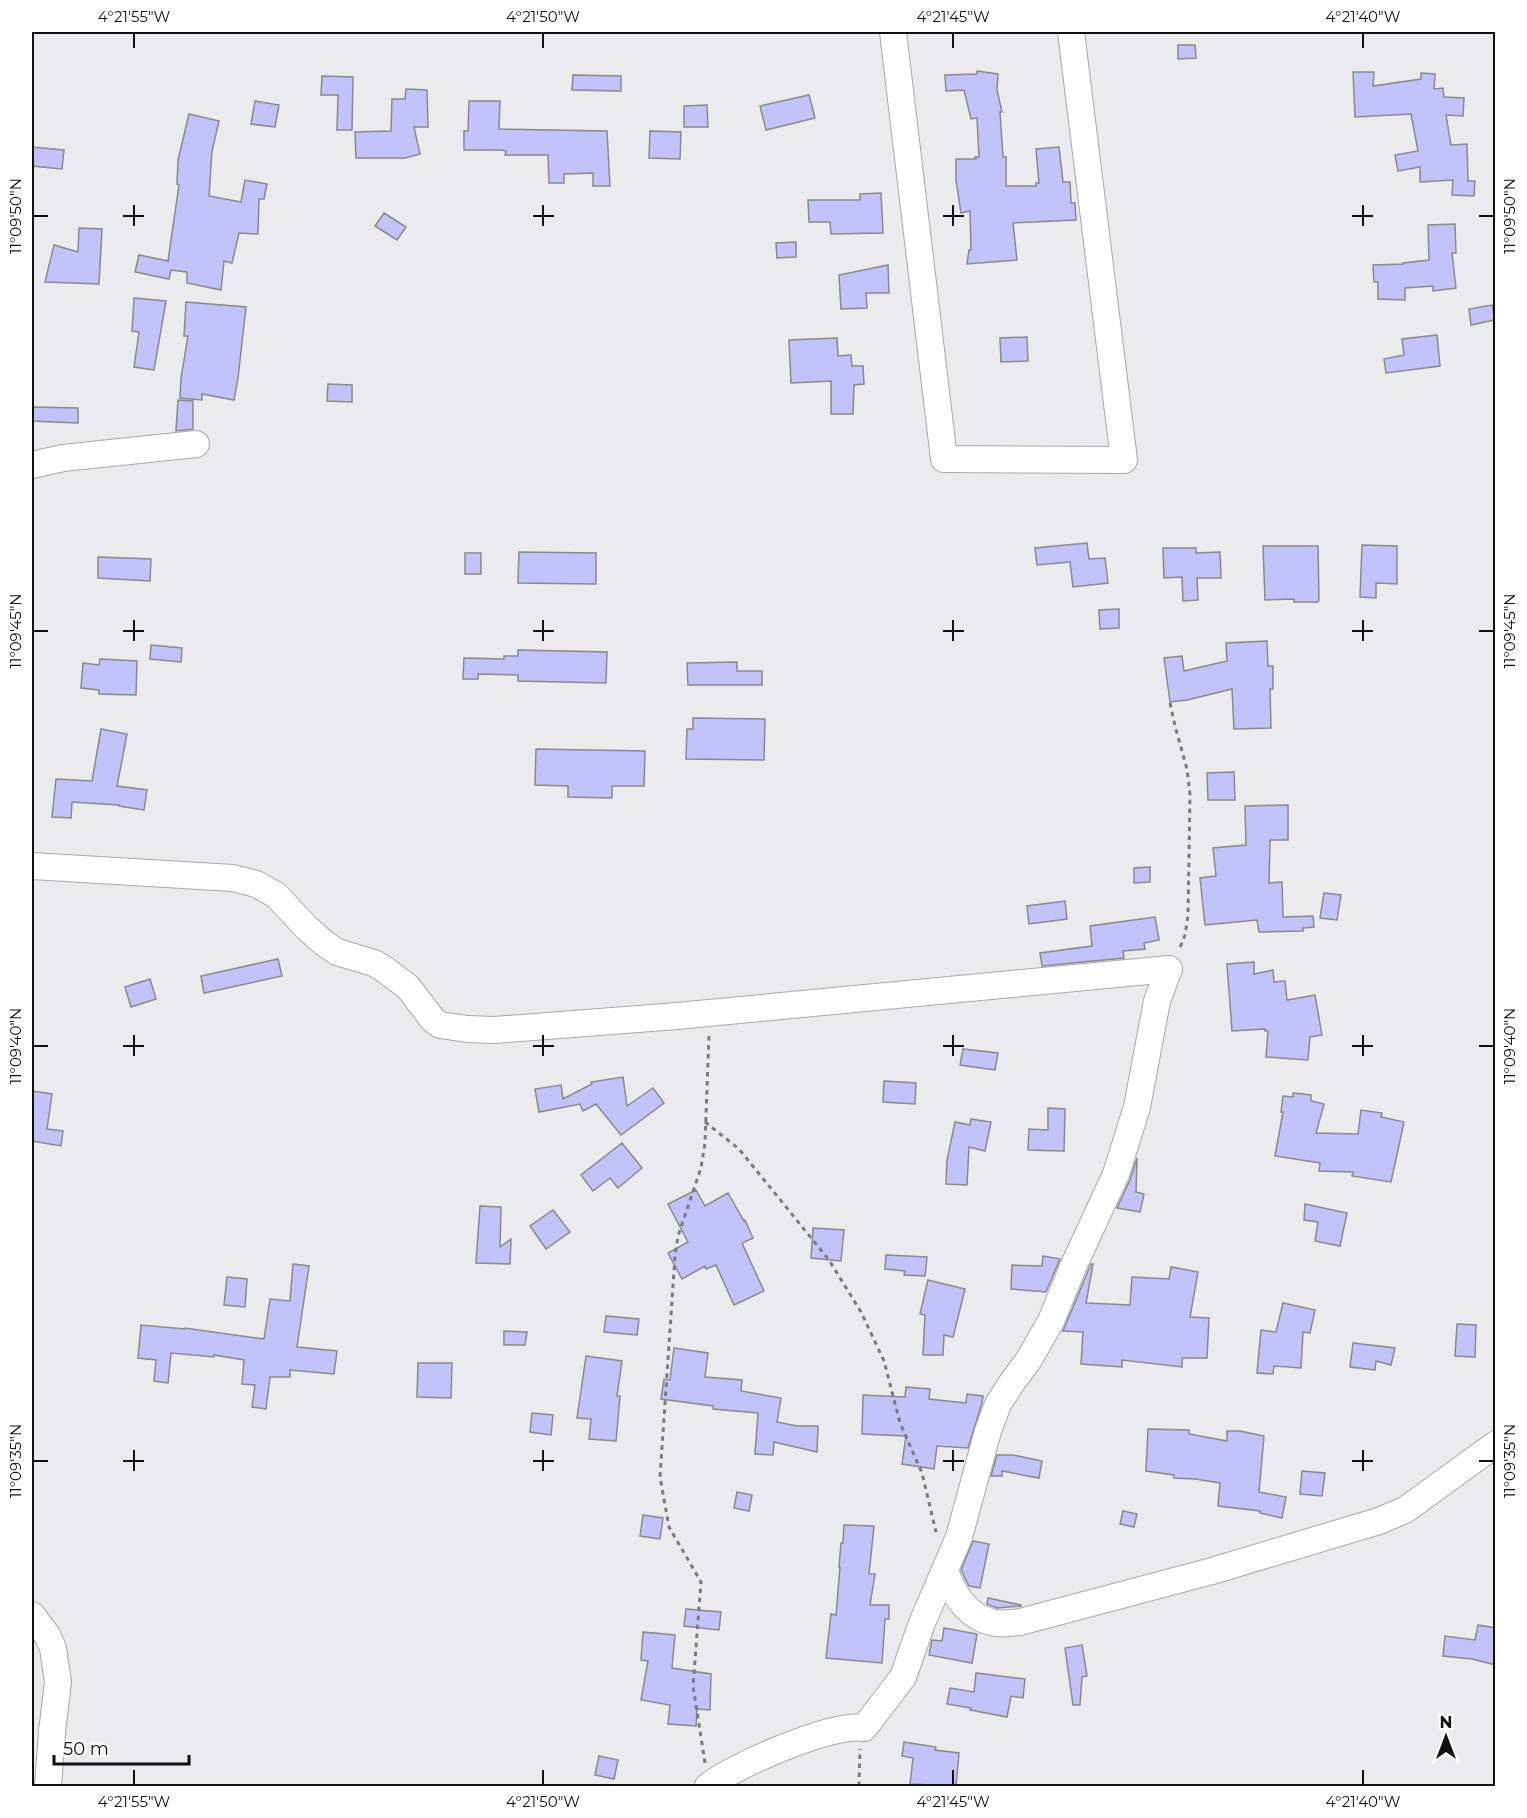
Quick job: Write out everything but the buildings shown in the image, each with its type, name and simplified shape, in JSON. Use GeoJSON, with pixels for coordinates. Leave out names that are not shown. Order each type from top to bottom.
{"type":"FeatureCollection","features":[{"type":"Feature","properties":{"kind":"street"},"geometry":{"type":"LineString","coordinates":[[893,32],[944,459],[1124,460],[1071,32]]}},
{"type":"Feature","properties":{"kind":"street"},"geometry":{"type":"LineString","coordinates":[[32,465],[63,458],[196,444]]}},
{"type":"Feature","properties":{"kind":"street"},"geometry":{"type":"LineString","coordinates":[[32,866],[233,878],[256,884],[276,895],[324,943],[337,952],[374,963],[408,987],[433,1020],[440,1025],[467,1029],[494,1030],[710,1013],[1169,969],[1157,1001],[1137,1107],[1116,1174],[1072,1267],[1051,1321],[1028,1361],[1000,1398],[988,1431],[964,1522],[922,1623],[903,1677],[864,1728],[844,1729],[798,1742],[735,1770],[708,1786]]}},
{"type":"Feature","properties":{"kind":"street"},"geometry":{"type":"LineString","coordinates":[[945,1571],[955,1595],[975,1614],[991,1623],[1020,1622],[1212,1571],[1379,1521],[1405,1510],[1496,1444]]}},
{"type":"Feature","properties":{"kind":"street"},"geometry":{"type":"LineString","coordinates":[[32,1615],[47,1635],[53,1648],[58,1682],[48,1786]]}},
{"type":"Feature","properties":{"kind":"path"},"geometry":{"type":"LineString","coordinates":[[1169,969],[1185,935],[1188,916],[1190,794],[1187,769],[1170,703]]}},
{"type":"Feature","properties":{"kind":"path"},"geometry":{"type":"LineString","coordinates":[[708,1786],[693,1686],[700,1582],[669,1527],[660,1477],[675,1256],[678,1236],[700,1168],[705,1143],[710,1013]]}},
{"type":"Feature","properties":{"kind":"path"},"geometry":{"type":"LineString","coordinates":[[705,1122],[739,1149],[829,1260],[861,1312],[884,1361],[900,1423],[922,1473],[938,1538]]}},
{"type":"Feature","properties":{"kind":"path"},"geometry":{"type":"LineString","coordinates":[[859,1786],[860,1741],[864,1728]]}}]}
